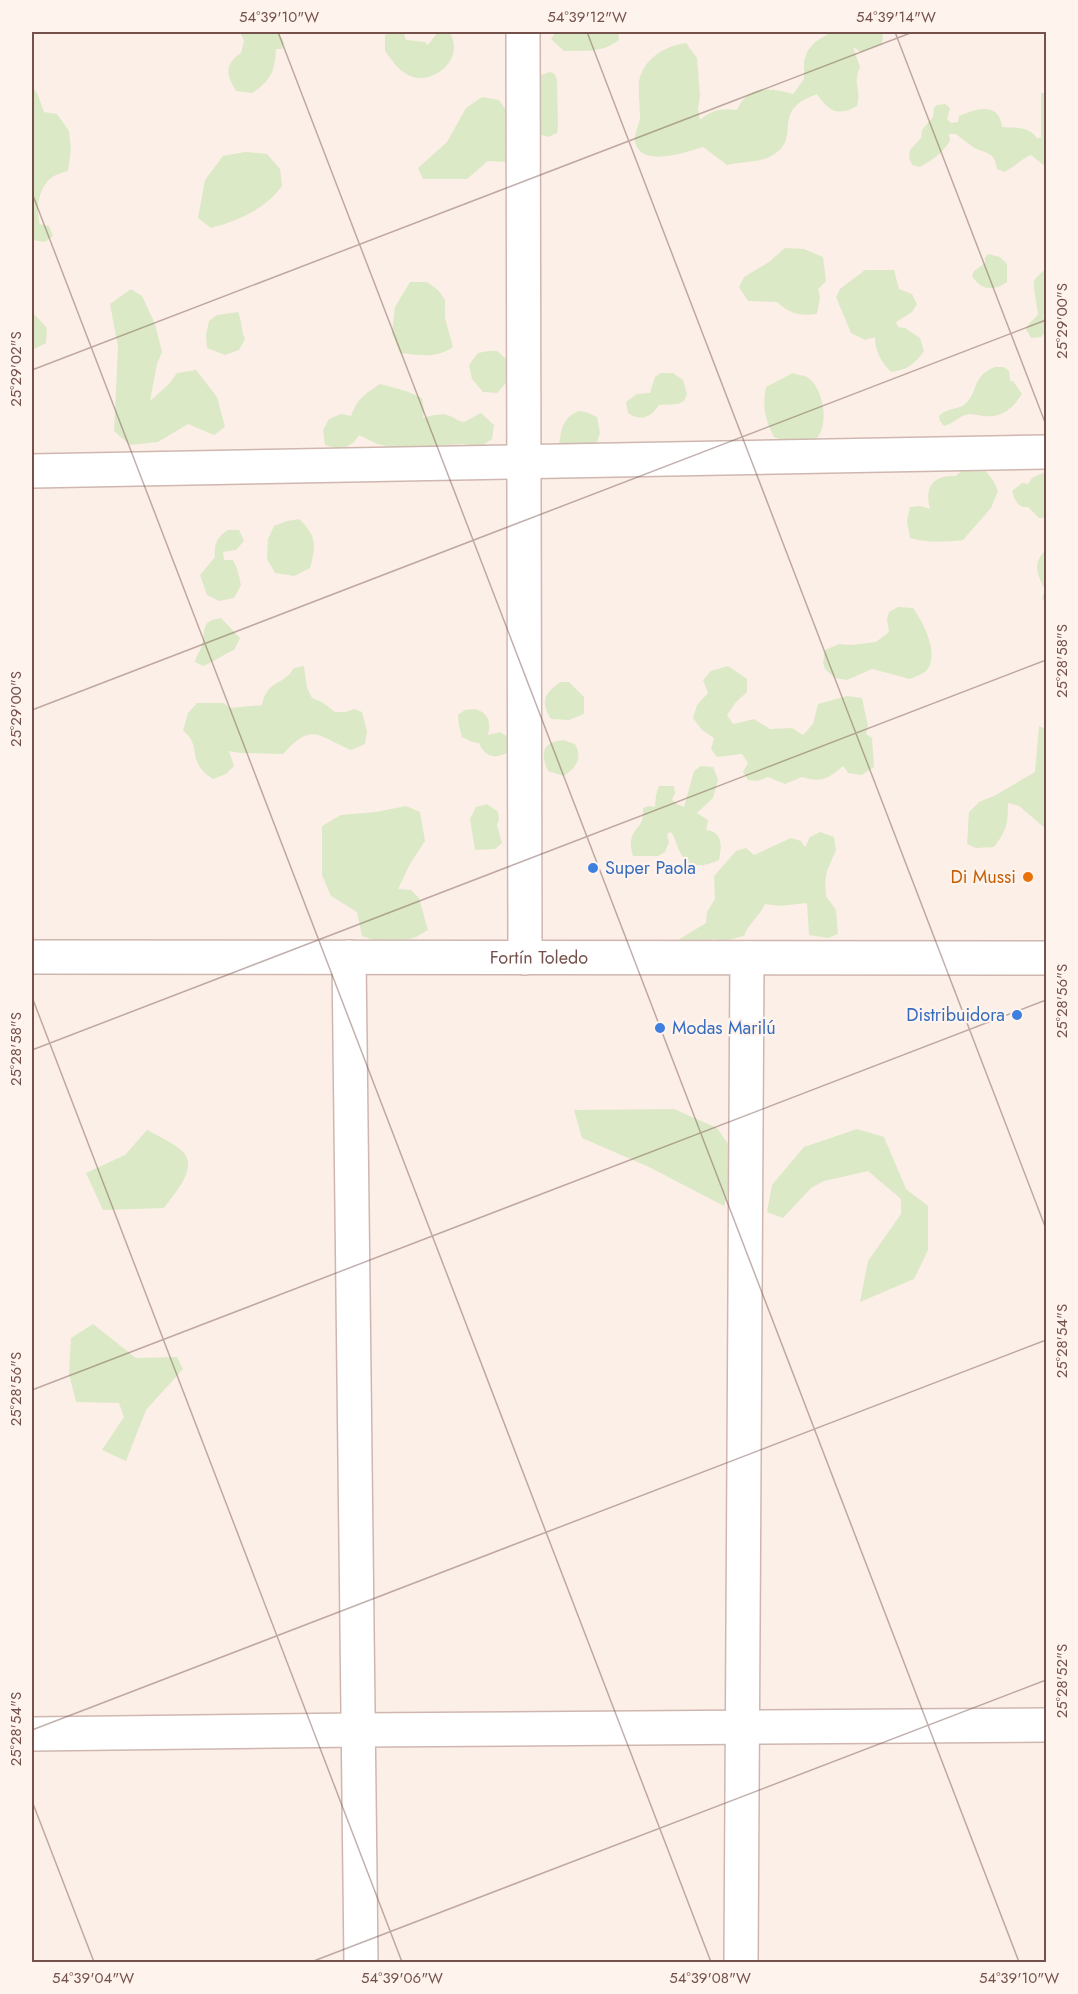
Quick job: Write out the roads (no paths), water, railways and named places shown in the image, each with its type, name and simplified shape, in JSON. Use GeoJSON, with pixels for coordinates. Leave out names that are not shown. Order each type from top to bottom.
{"type":"FeatureCollection","features":[{"type":"Feature","properties":{"kind":"street"},"geometry":{"type":"LineString","coordinates":[[523,32],[525,958]]}},
{"type":"Feature","properties":{"kind":"street"},"geometry":{"type":"LineString","coordinates":[[32,471],[1047,452]]}},
{"type":"Feature","properties":{"kind":"street","name":"Fortín Toledo"},"geometry":{"type":"LineString","coordinates":[[32,957],[1047,958]]}},
{"type":"Feature","properties":{"kind":"street"},"geometry":{"type":"LineString","coordinates":[[349,957],[360,1962]]}},
{"type":"Feature","properties":{"kind":"street"},"geometry":{"type":"LineString","coordinates":[[741,1962],[747,958]]}},
{"type":"Feature","properties":{"kind":"street"},"geometry":{"type":"LineString","coordinates":[[32,1734],[1047,1725]]}},
{"type":"Feature","properties":{"kind":"place","name":"Super Paola"},"geometry":{"type":"Point","coordinates":[593,868]}},
{"type":"Feature","properties":{"kind":"place","name":"Di Mussi"},"geometry":{"type":"Point","coordinates":[1028,877]}},
{"type":"Feature","properties":{"kind":"place","name":"Distribuidora"},"geometry":{"type":"Point","coordinates":[1017,1015]}},
{"type":"Feature","properties":{"kind":"place","name":"Modas Marilú"},"geometry":{"type":"Point","coordinates":[660,1028]}}]}
